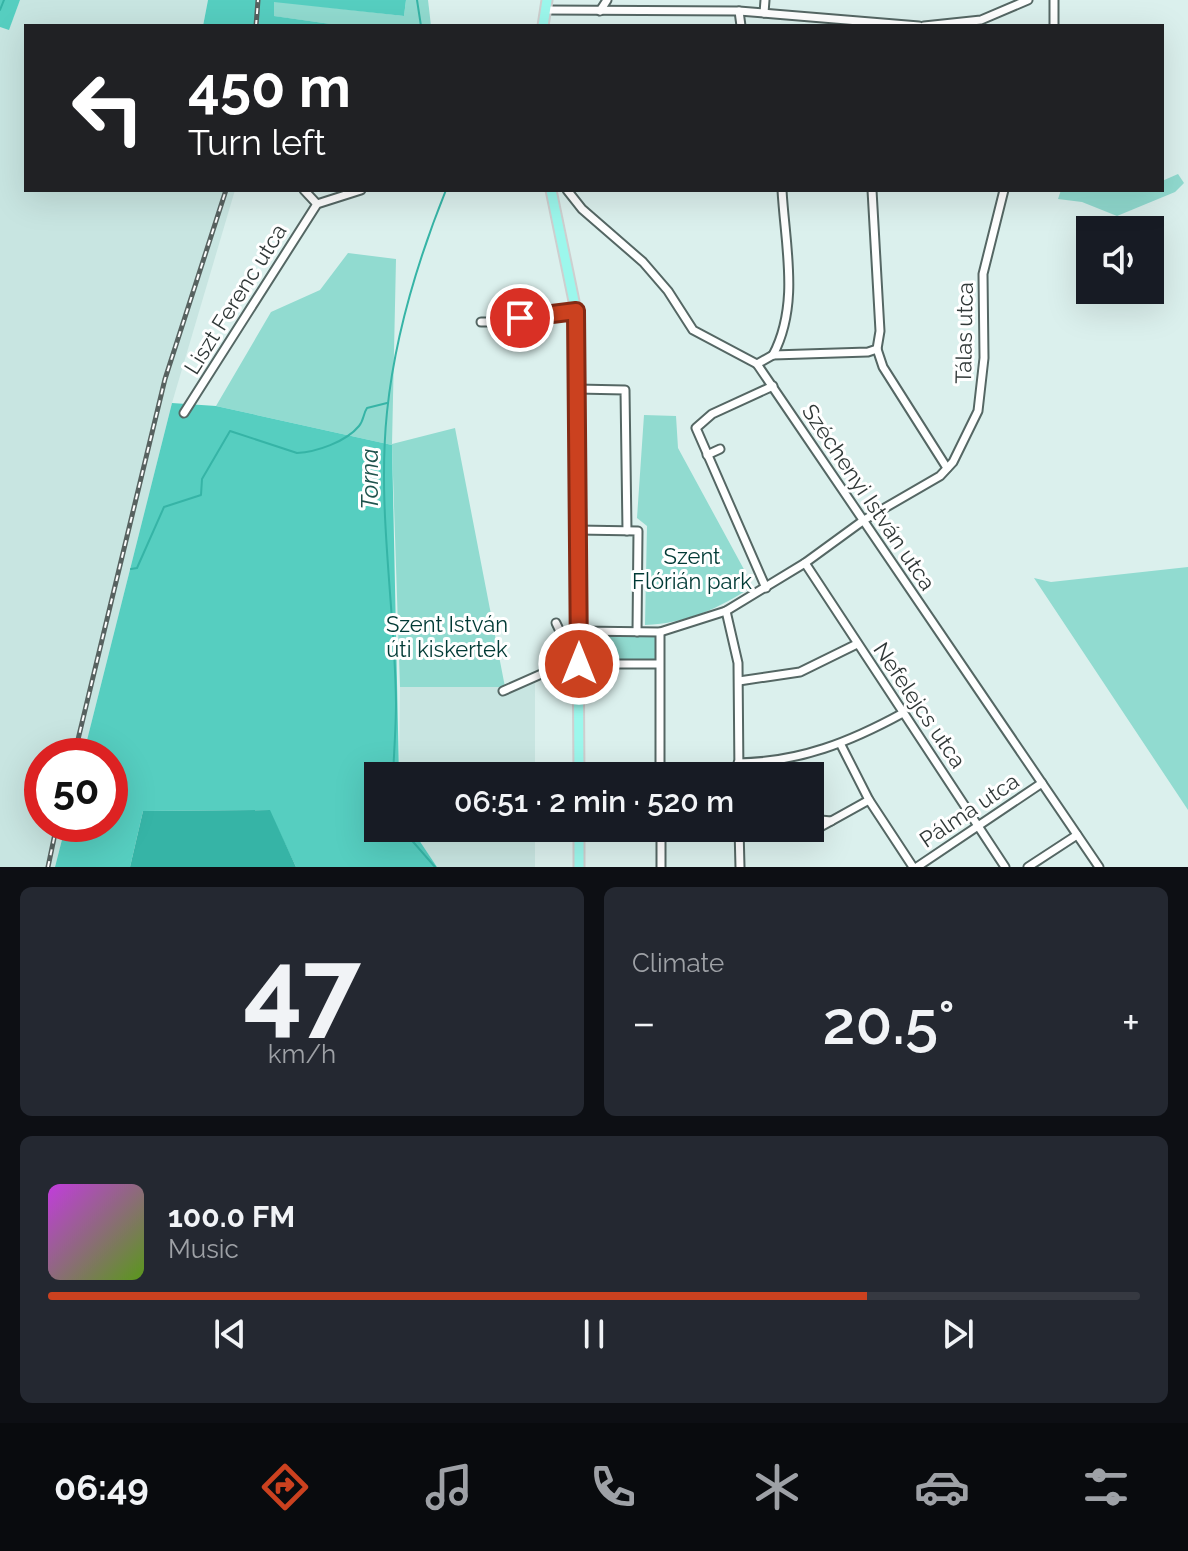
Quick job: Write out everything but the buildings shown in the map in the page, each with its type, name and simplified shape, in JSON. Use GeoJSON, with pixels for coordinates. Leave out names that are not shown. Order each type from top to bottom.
{"type":"FeatureCollection","features":[{"type":"Feature","properties":{"kind":"main road"},"geometry":{"type":"LineString","coordinates":[[551,192],[576,311],[579,762]]}},
{"type":"Feature","properties":{"kind":"main road"},"geometry":{"type":"LineString","coordinates":[[579,842],[579,867]]}},
{"type":"Feature","properties":{"kind":"street"},"geometry":{"type":"LineString","coordinates":[[600,11],[607,0]]}},
{"type":"Feature","properties":{"kind":"street"},"geometry":{"type":"LineString","coordinates":[[764,13],[765,0]]}},
{"type":"Feature","properties":{"kind":"street"},"geometry":{"type":"LineString","coordinates":[[941,24],[981,20],[1028,0]]}},
{"type":"Feature","properties":{"kind":"street"},"geometry":{"type":"LineString","coordinates":[[1054,0],[1054,24]]}},
{"type":"Feature","properties":{"kind":"street"},"geometry":{"type":"LineString","coordinates":[[546,5],[600,11],[739,11],[897,24]]}},
{"type":"Feature","properties":{"kind":"street"},"geometry":{"type":"LineString","coordinates":[[739,11],[741,24]]}},
{"type":"Feature","properties":{"kind":"street"},"geometry":{"type":"LineString","coordinates":[[306,192],[317,204],[355,192]]}},
{"type":"Feature","properties":{"kind":"street","name":"Széchenyi István utca"},"geometry":{"type":"LineString","coordinates":[[569,192],[582,209],[643,262],[668,291],[693,330],[757,364],[1099,867]]}},
{"type":"Feature","properties":{"kind":"street"},"geometry":{"type":"LineString","coordinates":[[773,355],[785,324],[789,291],[782,192]]}},
{"type":"Feature","properties":{"kind":"street"},"geometry":{"type":"LineString","coordinates":[[872,192],[880,331],[877,349],[883,367],[947,468]]}},
{"type":"Feature","properties":{"kind":"street","name":"Tálas utca"},"geometry":{"type":"LineString","coordinates":[[578,631],[660,632],[726,611],[805,563],[864,520],[940,476],[968,436],[978,411],[984,358],[983,274],[1004,192]]}},
{"type":"Feature","properties":{"kind":"street","name":"Liszt Ferenc utca"},"geometry":{"type":"LineString","coordinates":[[184,413],[317,204]]}},
{"type":"Feature","properties":{"kind":"street"},"geometry":{"type":"LineString","coordinates":[[481,322],[513,322],[576,311]]}},
{"type":"Feature","properties":{"kind":"street"},"geometry":{"type":"LineString","coordinates":[[757,364],[773,355],[868,352],[877,349]]}},
{"type":"Feature","properties":{"kind":"street"},"geometry":{"type":"LineString","coordinates":[[766,588],[697,433],[698,424],[773,386]]}},
{"type":"Feature","properties":{"kind":"street"},"geometry":{"type":"LineString","coordinates":[[577,389],[625,390],[627,531]]}},
{"type":"Feature","properties":{"kind":"street"},"geometry":{"type":"LineString","coordinates":[[707,455],[720,449]]}},
{"type":"Feature","properties":{"kind":"street"},"geometry":{"type":"LineString","coordinates":[[578,530],[638,531],[637,632]]}},
{"type":"Feature","properties":{"kind":"street","name":"Nefelejcs utca"},"geometry":{"type":"LineString","coordinates":[[805,563],[1005,867]]}},
{"type":"Feature","properties":{"kind":"street"},"geometry":{"type":"LineString","coordinates":[[726,611],[735,645],[739,681],[738,762]]}},
{"type":"Feature","properties":{"kind":"street"},"geometry":{"type":"LineString","coordinates":[[556,623],[566,644],[564,664]]}},
{"type":"Feature","properties":{"kind":"street"},"geometry":{"type":"LineString","coordinates":[[660,632],[660,762]]}},
{"type":"Feature","properties":{"kind":"street"},"geometry":{"type":"LineString","coordinates":[[739,681],[800,672],[857,644]]}},
{"type":"Feature","properties":{"kind":"street"},"geometry":{"type":"LineString","coordinates":[[503,691],[564,664],[659,664]]}},
{"type":"Feature","properties":{"kind":"street"},"geometry":{"type":"LineString","coordinates":[[750,762],[788,759],[841,745],[903,713]]}},
{"type":"Feature","properties":{"kind":"street"},"geometry":{"type":"LineString","coordinates":[[841,745],[869,800],[915,867]]}},
{"type":"Feature","properties":{"kind":"street","name":"Pálma utca"},"geometry":{"type":"LineString","coordinates":[[915,867],[1042,783]]}},
{"type":"Feature","properties":{"kind":"street"},"geometry":{"type":"LineString","coordinates":[[824,824],[869,800]]}},
{"type":"Feature","properties":{"kind":"street"},"geometry":{"type":"LineString","coordinates":[[824,820],[834,821]]}},
{"type":"Feature","properties":{"kind":"street"},"geometry":{"type":"LineString","coordinates":[[1028,867],[1077,835]]}},
{"type":"Feature","properties":{"kind":"street"},"geometry":{"type":"LineString","coordinates":[[661,842],[661,867]]}},
{"type":"Feature","properties":{"kind":"street"},"geometry":{"type":"LineString","coordinates":[[739,842],[740,867]]}},
{"type":"Feature","properties":{"kind":"shaded area"},"geometry":{"type":"Polygon","coordinates":[[[0,0],[20,0],[9,30],[0,27],[0,0]]]}},
{"type":"Feature","properties":{"kind":"shaded area"},"geometry":{"type":"Polygon","coordinates":[[[20,0],[208,0],[203,24],[24,24],[24,192],[234,192],[172,403],[88,738],[24,738],[24,842],[61,842],[55,867],[0,867],[0,27],[9,29],[20,0]]]}},
{"type":"Feature","properties":{"kind":"shaded area"},"geometry":{"type":"Polygon","coordinates":[[[208,0],[406,0],[404,16],[274,2],[274,16],[331,24],[203,24],[208,0]]]}},
{"type":"Feature","properties":{"kind":"shaded area"},"geometry":{"type":"Polygon","coordinates":[[[172,403],[216,406],[392,445],[399,762],[364,762],[364,842],[420,842],[437,867],[296,867],[269,810],[143,811],[130,867],[55,867],[61,842],[128,842],[128,738],[88,738],[172,403]]]}},
{"type":"Feature","properties":{"kind":"shaded area"},"geometry":{"type":"Polygon","coordinates":[[[535,681],[535,762],[399,762],[400,687],[505,687],[535,681]]]}},
{"type":"Feature","properties":{"kind":"shaded area"},"geometry":{"type":"Polygon","coordinates":[[[270,810],[296,867],[130,867],[143,811],[270,810]]]}},
{"type":"Feature","properties":{"kind":"shaded area"},"geometry":{"type":"Polygon","coordinates":[[[420,842],[535,842],[535,867],[437,867],[420,842]]]}},
{"type":"Feature","properties":{"kind":"green space"},"geometry":{"type":"Polygon","coordinates":[[[406,0],[428,0],[431,24],[331,24],[273,16],[274,1],[404,16],[406,0]]]}},
{"type":"Feature","properties":{"kind":"green space"},"geometry":{"type":"Polygon","coordinates":[[[1178,174],[1184,183],[1175,192],[1117,216],[1082,202],[1058,199],[1060,192],[1164,192],[1164,180],[1178,174]]]}},
{"type":"Feature","properties":{"kind":"green space","name":"Szent István úti kiskertek"},"geometry":{"type":"Polygon","coordinates":[[[348,253],[396,259],[392,444],[455,428],[505,687],[400,687],[392,445],[216,406],[271,312],[320,290],[348,253]]]}},
{"type":"Feature","properties":{"kind":"green space","name":"Szent Flórián park"},"geometry":{"type":"Polygon","coordinates":[[[644,415],[676,416],[678,448],[753,586],[702,613],[645,625],[647,526],[637,518],[644,415]]]}},
{"type":"Feature","properties":{"kind":"green space"},"geometry":{"type":"Polygon","coordinates":[[[1188,567],[1188,810],[1034,578],[1051,582],[1188,567]]]}},
{"type":"Feature","properties":{"kind":"green space"},"geometry":{"type":"Polygon","coordinates":[[[593,636],[656,636],[656,663],[593,662],[593,636]]]}},
{"type":"Feature","properties":{"kind":"waterway"},"geometry":{"type":"LineString","coordinates":[[0,10],[4,0]]}},
{"type":"Feature","properties":{"kind":"waterway","name":"Torna"},"geometry":{"type":"LineString","coordinates":[[417,0],[421,24]]}},
{"type":"Feature","properties":{"kind":"waterway","name":"Torna"},"geometry":{"type":"LineString","coordinates":[[394,762],[395,667],[384,485],[387,412],[409,299],[445,192]]}},
{"type":"Feature","properties":{"kind":"waterway"},"geometry":{"type":"LineString","coordinates":[[131,569],[137,568],[164,507],[201,495],[202,479],[230,431],[297,453],[305,452],[346,437],[361,424],[367,408],[387,403]]}},
{"type":"Feature","properties":{"kind":"waterway","name":"Torna"},"geometry":{"type":"LineString","coordinates":[[413,842],[435,867]]}},
{"type":"Feature","properties":{"kind":"railway"},"geometry":{"type":"LineString","coordinates":[[256,24],[258,0]]}},
{"type":"Feature","properties":{"kind":"railway"},"geometry":{"type":"LineString","coordinates":[[78,738],[165,379],[225,192]]}},
{"type":"Feature","properties":{"kind":"railway"},"geometry":{"type":"LineString","coordinates":[[48,867],[53,842]]}},
{"type":"Feature","properties":{"kind":"route"},"geometry":{"type":"LineString","coordinates":[[520,318],[576,311],[579,664]]}}]}
